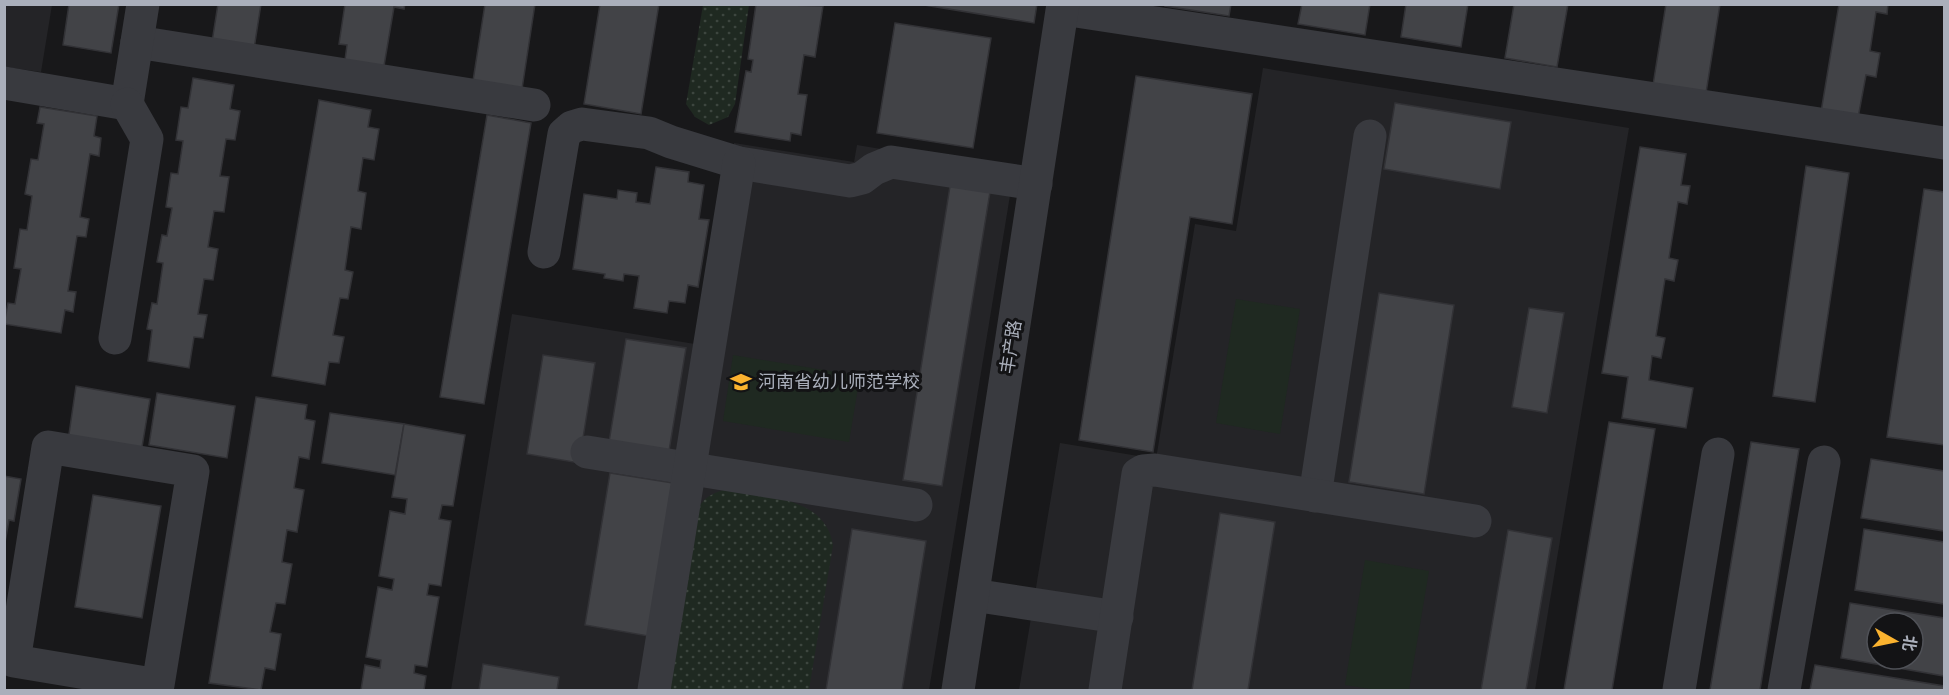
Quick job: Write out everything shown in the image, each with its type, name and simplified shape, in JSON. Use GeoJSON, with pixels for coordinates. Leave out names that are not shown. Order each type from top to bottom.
{"type":"FeatureCollection","features":[{"type":"Feature","properties":{"kind":"street"},"geometry":{"type":"LineString","coordinates":[[115,338],[147,139],[127,104],[143,4]]}},
{"type":"Feature","properties":{"kind":"street"},"geometry":{"type":"LineString","coordinates":[[1063,7],[1944,143]]}},
{"type":"Feature","properties":{"kind":"street","name":"丰产路"},"geometry":{"type":"LineString","coordinates":[[958,690],[1063,7]]}},
{"type":"Feature","properties":{"kind":"street"},"geometry":{"type":"LineString","coordinates":[[137,42],[534,105]]}},
{"type":"Feature","properties":{"kind":"street"},"geometry":{"type":"LineString","coordinates":[[4,83],[127,104]]}},
{"type":"Feature","properties":{"kind":"street"},"geometry":{"type":"LineString","coordinates":[[544,252],[564,134],[572,127],[582,124],[648,133],[740,164],[850,181],[862,178],[874,169],[891,162],[1036,184]]}},
{"type":"Feature","properties":{"kind":"street"},"geometry":{"type":"LineString","coordinates":[[1315,496],[1370,136]]}},
{"type":"Feature","properties":{"kind":"street"},"geometry":{"type":"LineString","coordinates":[[654,690],[740,164]]}},
{"type":"Feature","properties":{"kind":"street"},"geometry":{"type":"LineString","coordinates":[[48,447],[193,471],[158,685],[9,672],[48,447]]}},
{"type":"Feature","properties":{"kind":"street"},"geometry":{"type":"LineString","coordinates":[[587,452],[916,505]]}},
{"type":"Feature","properties":{"kind":"street"},"geometry":{"type":"LineString","coordinates":[[1679,690],[1718,454]]}},
{"type":"Feature","properties":{"kind":"street"},"geometry":{"type":"LineString","coordinates":[[1784,690],[1824,462]]}},
{"type":"Feature","properties":{"kind":"street"},"geometry":{"type":"LineString","coordinates":[[1105,690],[1138,474],[1143,471],[1155,470],[1475,522]]}},
{"type":"Feature","properties":{"kind":"street"},"geometry":{"type":"LineString","coordinates":[[973,595],[1117,617]]}},
{"type":"Feature","properties":{"kind":"shaded area"},"geometry":{"type":"Polygon","coordinates":[[[4,5],[52,5],[41,72],[5,67],[4,5]]]}},
{"type":"Feature","properties":{"kind":"shaded area"},"geometry":{"type":"Polygon","coordinates":[[[703,5],[749,5],[735,104],[728,117],[709,125],[695,117],[686,104],[703,5]]]}},
{"type":"Feature","properties":{"kind":"shaded area"},"geometry":{"type":"Polygon","coordinates":[[[1263,68],[1629,128],[1535,690],[1019,690],[1060,443],[1156,459],[1195,224],[1236,231],[1263,68]]]}},
{"type":"Feature","properties":{"kind":"shaded area","name":"河南省幼儿师范学校"},"geometry":{"type":"Polygon","coordinates":[[[734,143],[854,162],[857,145],[1014,171],[929,690],[451,690],[512,314],[701,345],[734,143]]]}},
{"type":"Feature","properties":{"kind":"shaded area"},"geometry":{"type":"Polygon","coordinates":[[[1236,299],[1300,309],[1280,434],[1216,423],[1236,299]]]}},
{"type":"Feature","properties":{"kind":"shaded area"},"geometry":{"type":"Polygon","coordinates":[[[733,355],[860,376],[849,442],[723,421],[733,355]]]}},
{"type":"Feature","properties":{"kind":"shaded area"},"geometry":{"type":"Polygon","coordinates":[[[723,490],[790,501],[818,516],[828,529],[833,545],[809,690],[665,690],[694,516],[705,499],[723,490]]]}},
{"type":"Feature","properties":{"kind":"shaded area"},"geometry":{"type":"Polygon","coordinates":[[[1365,560],[1429,571],[1409,690],[1377,690],[1345,685],[1365,560]]]}},
{"type":"Feature","properties":{"kind":"building"},"geometry":{"type":"Polygon","coordinates":[[[69,4],[119,4],[111,53],[63,45],[69,4]]]}},
{"type":"Feature","properties":{"kind":"building"},"geometry":{"type":"Polygon","coordinates":[[[218,4],[261,4],[254,49],[212,42],[218,4]]]}},
{"type":"Feature","properties":{"kind":"building"},"geometry":{"type":"Polygon","coordinates":[[[345,4],[405,4],[404,9],[394,7],[384,66],[345,60],[347,45],[339,44],[345,4]]]}},
{"type":"Feature","properties":{"kind":"building"},"geometry":{"type":"Polygon","coordinates":[[[485,4],[535,4],[522,89],[473,81],[485,4]]]}},
{"type":"Feature","properties":{"kind":"building"},"geometry":{"type":"Polygon","coordinates":[[[600,4],[659,4],[641,114],[584,104],[600,4]]]}},
{"type":"Feature","properties":{"kind":"building"},"geometry":{"type":"Polygon","coordinates":[[[756,4],[823,6],[815,57],[804,55],[798,94],[807,95],[801,135],[791,133],[790,141],[735,132],[746,71],[751,72],[753,60],[748,59],[756,4]]]}},
{"type":"Feature","properties":{"kind":"building"},"geometry":{"type":"Polygon","coordinates":[[[918,4],[1037,4],[1034,23],[918,4]]]}},
{"type":"Feature","properties":{"kind":"building"},"geometry":{"type":"Polygon","coordinates":[[[1165,4],[1231,4],[1229,16],[1165,6],[1165,4]]]}},
{"type":"Feature","properties":{"kind":"building"},"geometry":{"type":"Polygon","coordinates":[[[1302,4],[1370,4],[1365,35],[1298,24],[1302,4]]]}},
{"type":"Feature","properties":{"kind":"building"},"geometry":{"type":"Polygon","coordinates":[[[1406,4],[1468,4],[1461,47],[1401,37],[1406,4]]]}},
{"type":"Feature","properties":{"kind":"building"},"geometry":{"type":"Polygon","coordinates":[[[1514,4],[1568,4],[1557,67],[1505,58],[1514,4]]]}},
{"type":"Feature","properties":{"kind":"building"},"geometry":{"type":"Polygon","coordinates":[[[1666,4],[1720,4],[1706,93],[1653,85],[1666,4]]]}},
{"type":"Feature","properties":{"kind":"building"},"geometry":{"type":"Polygon","coordinates":[[[1839,4],[1888,4],[1887,14],[1876,12],[1870,51],[1880,53],[1876,77],[1866,75],[1858,118],[1821,112],[1839,4]]]}},
{"type":"Feature","properties":{"kind":"building"},"geometry":{"type":"Polygon","coordinates":[[[895,23],[991,38],[973,148],[877,133],[895,23]]]}},
{"type":"Feature","properties":{"kind":"building"},"geometry":{"type":"Polygon","coordinates":[[[1136,76],[1252,94],[1232,224],[1190,217],[1153,452],[1079,440],[1136,76]]]}},
{"type":"Feature","properties":{"kind":"building"},"geometry":{"type":"Polygon","coordinates":[[[193,78],[234,85],[230,109],[240,111],[235,140],[226,139],[220,176],[229,177],[224,212],[214,211],[208,247],[218,249],[213,280],[204,279],[198,314],[207,315],[203,338],[194,337],[189,368],[148,361],[152,330],[147,329],[152,303],[157,304],[163,263],[157,262],[162,235],[167,236],[172,208],[166,207],[171,173],[178,174],[183,141],[176,140],[181,107],[188,108],[193,78]]]}},
{"type":"Feature","properties":{"kind":"building"},"geometry":{"type":"Polygon","coordinates":[[[319,100],[371,110],[368,127],[379,129],[374,160],[363,158],[358,191],[366,193],[361,229],[351,227],[345,270],[353,272],[348,299],[340,298],[333,335],[344,337],[339,363],[329,362],[325,385],[272,376],[319,100]]]}},
{"type":"Feature","properties":{"kind":"building"},"geometry":{"type":"Polygon","coordinates":[[[1395,103],[1511,122],[1500,189],[1384,169],[1395,103]]]}},
{"type":"Feature","properties":{"kind":"building"},"geometry":{"type":"Polygon","coordinates":[[[40,107],[97,116],[94,136],[101,138],[99,156],[90,154],[80,217],[89,219],[86,237],[77,236],[68,291],[76,292],[73,312],[65,310],[61,333],[4,324],[8,303],[15,304],[21,269],[14,268],[20,229],[27,230],[32,196],[25,194],[31,159],[38,160],[44,124],[37,123],[40,107]]]}},
{"type":"Feature","properties":{"kind":"building"},"geometry":{"type":"Polygon","coordinates":[[[487,115],[531,123],[484,404],[440,397],[487,115]]]}},
{"type":"Feature","properties":{"kind":"building"},"geometry":{"type":"Polygon","coordinates":[[[1640,147],[1686,154],[1681,185],[1690,186],[1687,204],[1678,202],[1669,258],[1678,260],[1674,281],[1665,279],[1656,336],[1665,338],[1661,358],[1652,356],[1649,380],[1693,388],[1686,428],[1622,418],[1628,377],[1602,373],[1640,147]]]}},
{"type":"Feature","properties":{"kind":"building"},"geometry":{"type":"Polygon","coordinates":[[[1806,166],[1849,173],[1815,402],[1773,396],[1806,166]]]}},
{"type":"Feature","properties":{"kind":"building"},"geometry":{"type":"Polygon","coordinates":[[[656,167],[689,172],[688,182],[704,185],[699,219],[709,220],[698,287],[688,285],[685,303],[669,301],[667,313],[634,308],[639,276],[624,274],[623,281],[604,278],[605,274],[573,269],[584,194],[617,199],[618,190],[637,193],[636,202],[650,204],[656,167]]]}},
{"type":"Feature","properties":{"kind":"building"},"geometry":{"type":"Polygon","coordinates":[[[951,180],[991,186],[942,486],[903,480],[951,180]]]}},
{"type":"Feature","properties":{"kind":"building"},"geometry":{"type":"Polygon","coordinates":[[[1924,189],[1944,192],[1944,445],[1887,437],[1924,189]]]}},
{"type":"Feature","properties":{"kind":"building"},"geometry":{"type":"Polygon","coordinates":[[[1379,293],[1454,305],[1424,494],[1349,482],[1379,293]]]}},
{"type":"Feature","properties":{"kind":"building"},"geometry":{"type":"Polygon","coordinates":[[[1529,308],[1564,313],[1547,413],[1512,407],[1529,308]]]}},
{"type":"Feature","properties":{"kind":"building"},"geometry":{"type":"Polygon","coordinates":[[[626,339],[686,348],[669,451],[609,442],[626,339]]]}},
{"type":"Feature","properties":{"kind":"building"},"geometry":{"type":"Polygon","coordinates":[[[543,355],[595,363],[579,463],[527,454],[543,355]]]}},
{"type":"Feature","properties":{"kind":"building"},"geometry":{"type":"Polygon","coordinates":[[[76,386],[150,399],[141,453],[68,441],[76,386]]]}},
{"type":"Feature","properties":{"kind":"building"},"geometry":{"type":"Polygon","coordinates":[[[157,393],[235,406],[227,458],[149,445],[157,393]]]}},
{"type":"Feature","properties":{"kind":"building"},"geometry":{"type":"Polygon","coordinates":[[[256,397],[307,405],[305,419],[315,421],[309,459],[299,457],[294,488],[304,490],[297,532],[287,530],[282,562],[292,564],[285,604],[276,603],[270,632],[281,634],[275,670],[265,668],[261,690],[209,683],[256,397]]]}},
{"type":"Feature","properties":{"kind":"building"},"geometry":{"type":"Polygon","coordinates":[[[330,413],[404,424],[395,475],[322,463],[330,413]]]}},
{"type":"Feature","properties":{"kind":"building"},"geometry":{"type":"Polygon","coordinates":[[[1609,422],[1655,429],[1612,690],[1564,690],[1609,422]]]}},
{"type":"Feature","properties":{"kind":"building"},"geometry":{"type":"Polygon","coordinates":[[[404,424],[465,435],[453,506],[442,505],[439,519],[451,521],[441,586],[429,584],[427,595],[439,597],[427,667],[415,665],[414,673],[426,676],[424,690],[361,690],[365,665],[380,668],[381,660],[366,657],[378,587],[392,590],[394,579],[379,576],[390,511],[405,514],[407,499],[392,497],[404,424]]]}},
{"type":"Feature","properties":{"kind":"building"},"geometry":{"type":"Polygon","coordinates":[[[1751,442],[1799,449],[1760,690],[1710,690],[1751,442]]]}},
{"type":"Feature","properties":{"kind":"building"},"geometry":{"type":"Polygon","coordinates":[[[1871,459],[1944,471],[1944,531],[1861,518],[1871,459]]]}},
{"type":"Feature","properties":{"kind":"building"},"geometry":{"type":"Polygon","coordinates":[[[610,473],[673,483],[648,636],[585,625],[610,473]]]}},
{"type":"Feature","properties":{"kind":"building"},"geometry":{"type":"Polygon","coordinates":[[[4,476],[21,479],[14,521],[9,520],[4,548],[4,476]]]}},
{"type":"Feature","properties":{"kind":"building"},"geometry":{"type":"Polygon","coordinates":[[[93,495],[161,506],[142,618],[75,607],[93,495]]]}},
{"type":"Feature","properties":{"kind":"building"},"geometry":{"type":"Polygon","coordinates":[[[1220,513],[1275,522],[1248,690],[1192,690],[1220,513]]]}},
{"type":"Feature","properties":{"kind":"building"},"geometry":{"type":"Polygon","coordinates":[[[852,529],[926,541],[902,690],[826,690],[852,529]]]}},
{"type":"Feature","properties":{"kind":"building"},"geometry":{"type":"Polygon","coordinates":[[[1864,529],[1944,542],[1944,604],[1855,590],[1864,529]]]}},
{"type":"Feature","properties":{"kind":"building"},"geometry":{"type":"Polygon","coordinates":[[[1508,530],[1552,538],[1526,690],[1481,690],[1508,530]]]}},
{"type":"Feature","properties":{"kind":"building"},"geometry":{"type":"Polygon","coordinates":[[[1850,603],[1900,611],[1865,611],[1865,662],[1841,658],[1850,603]]]}},
{"type":"Feature","properties":{"kind":"building"},"geometry":{"type":"Polygon","coordinates":[[[1925,615],[1944,618],[1944,676],[1915,671],[1925,671],[1925,615]]]}},
{"type":"Feature","properties":{"kind":"building"},"geometry":{"type":"Polygon","coordinates":[[[483,664],[559,677],[557,690],[479,690],[483,664]]]}},
{"type":"Feature","properties":{"kind":"building"},"geometry":{"type":"Polygon","coordinates":[[[1815,665],[1944,686],[1944,690],[1810,690],[1815,665]]]}},
{"type":"Feature","properties":{"kind":"place","name":"河南省幼儿师范学校"},"geometry":{"type":"Point","coordinates":[741,382]}}]}
